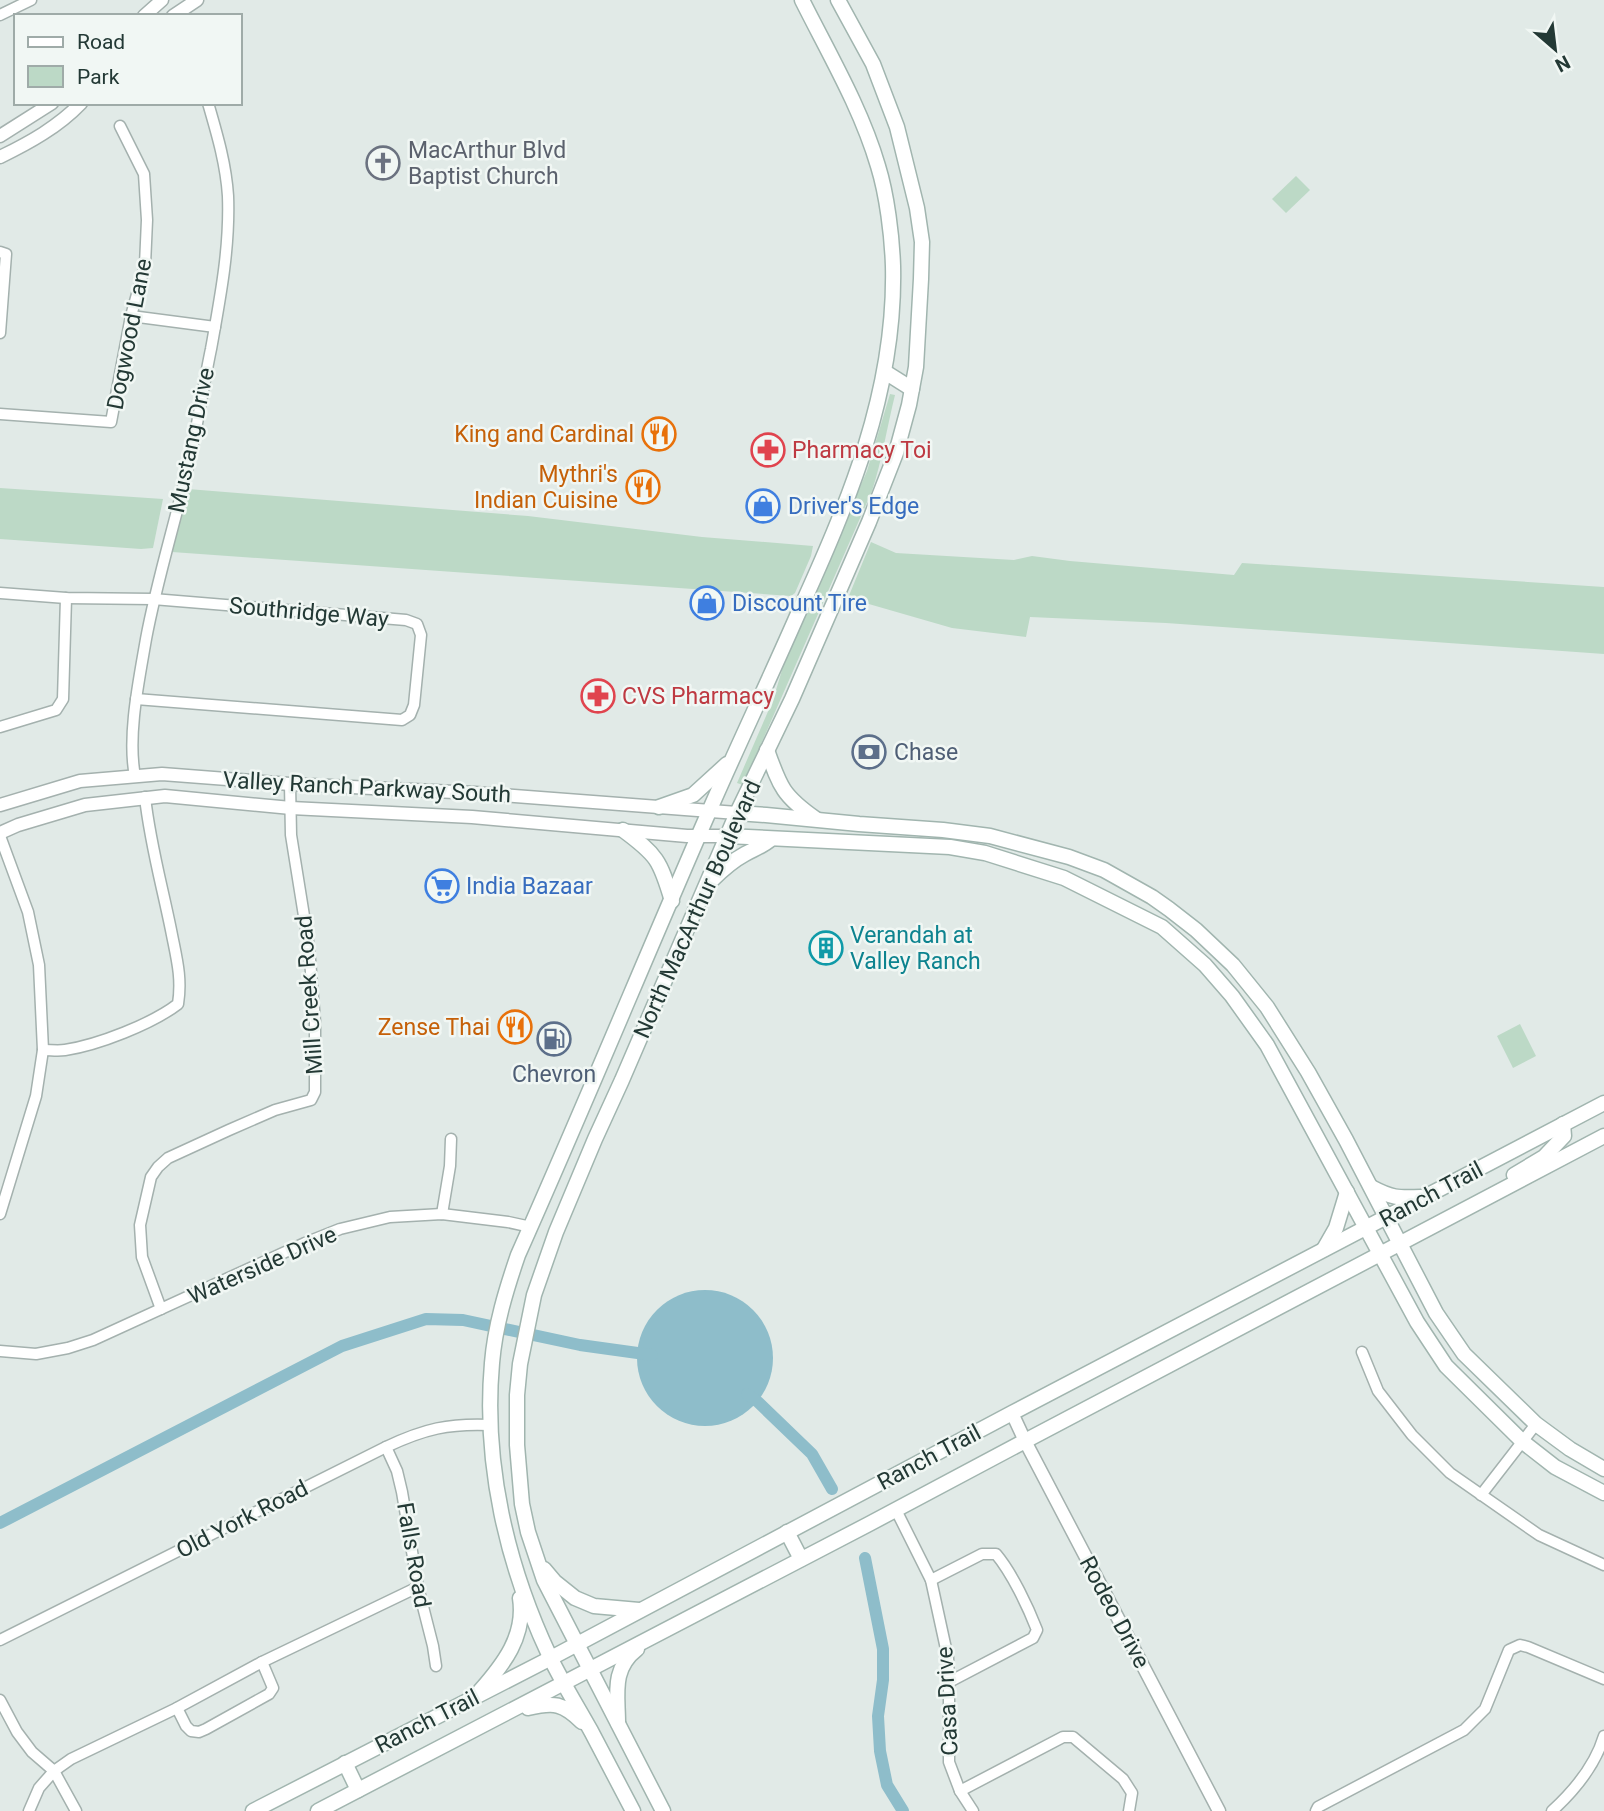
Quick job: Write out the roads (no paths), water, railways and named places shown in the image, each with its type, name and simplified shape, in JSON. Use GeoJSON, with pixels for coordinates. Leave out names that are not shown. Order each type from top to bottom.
{"type":"FeatureCollection","features":[{"type":"Feature","properties":{"kind":"main road","name":"North MacArthur Boulevard"},"geometry":{"type":"LineString","coordinates":[[633,1811],[551,1658],[514,1566],[497,1497],[491,1425],[492,1362],[498,1326],[518,1255],[709,811],[834,536],[870,437],[885,372],[892,267],[890,228],[880,170],[842,76],[802,0]]}},
{"type":"Feature","properties":{"kind":"main road","name":"North MacArthur Boulevard"},"geometry":{"type":"LineString","coordinates":[[663,1811],[544,1580],[524,1513],[518,1469],[517,1395],[520,1364],[534,1295],[556,1232],[737,813],[792,699],[869,522],[896,453],[912,389],[916,367],[922,242],[910,178],[897,127],[873,64],[838,0]]}},
{"type":"Feature","properties":{"kind":"main road"},"geometry":{"type":"LineString","coordinates":[[885,372],[916,367]]}},
{"type":"Feature","properties":{"kind":"main road"},"geometry":{"type":"LineString","coordinates":[[885,372],[912,389]]}},
{"type":"Feature","properties":{"kind":"main road"},"geometry":{"type":"LineString","coordinates":[[767,750],[781,788],[791,800],[817,820]]}},
{"type":"Feature","properties":{"kind":"main road"},"geometry":{"type":"LineString","coordinates":[[659,807],[693,794],[733,758]]}},
{"type":"Feature","properties":{"kind":"main road"},"geometry":{"type":"LineString","coordinates":[[737,813],[962,831],[990,836],[1069,857],[1104,870],[1169,909],[1210,942],[1268,1007],[1308,1072],[1436,1313],[1464,1354],[1536,1424],[1604,1469]]}},
{"type":"Feature","properties":{"kind":"main road"},"geometry":{"type":"LineString","coordinates":[[623,830],[644,845],[660,864],[671,901]]}},
{"type":"Feature","properties":{"kind":"main road"},"geometry":{"type":"LineString","coordinates":[[727,836],[950,847],[985,853],[1064,878],[1162,927],[1205,965],[1232,996],[1267,1045],[1417,1322],[1446,1366],[1523,1442],[1555,1467],[1604,1493]]}},
{"type":"Feature","properties":{"kind":"main road"},"geometry":{"type":"LineString","coordinates":[[706,886],[728,864],[771,839]]}},
{"type":"Feature","properties":{"kind":"main road"},"geometry":{"type":"LineString","coordinates":[[1022,865],[1029,846]]}},
{"type":"Feature","properties":{"kind":"main road"},"geometry":{"type":"LineString","coordinates":[[1232,996],[1248,984]]}},
{"type":"Feature","properties":{"kind":"main road"},"geometry":{"type":"LineString","coordinates":[[599,1068],[622,1080]]}},
{"type":"Feature","properties":{"kind":"main road","name":"Ranch Trail"},"geometry":{"type":"LineString","coordinates":[[253,1811],[551,1658],[1604,1103]]}},
{"type":"Feature","properties":{"kind":"main road"},"geometry":{"type":"LineString","coordinates":[[1493,1195],[1515,1174],[1544,1157],[1564,1136],[1563,1124]]}},
{"type":"Feature","properties":{"kind":"main road","name":"Ranch Trail"},"geometry":{"type":"LineString","coordinates":[[318,1811],[896,1510],[1604,1136]]}},
{"type":"Feature","properties":{"kind":"main road"},"geometry":{"type":"LineString","coordinates":[[1371,1187],[1397,1198],[1426,1196]]}},
{"type":"Feature","properties":{"kind":"main road"},"geometry":{"type":"LineString","coordinates":[[1322,1251],[1336,1228],[1347,1192]]}},
{"type":"Feature","properties":{"kind":"main road"},"geometry":{"type":"LineString","coordinates":[[787,1532],[802,1559]]}},
{"type":"Feature","properties":{"kind":"main road"},"geometry":{"type":"LineString","coordinates":[[537,1560],[555,1582],[575,1598],[594,1606],[641,1610]]}},
{"type":"Feature","properties":{"kind":"main road"},"geometry":{"type":"LineString","coordinates":[[475,1697],[503,1664],[517,1638],[521,1606],[514,1566]]}},
{"type":"Feature","properties":{"kind":"main road"},"geometry":{"type":"LineString","coordinates":[[618,1725],[617,1683],[621,1668],[631,1653],[654,1636]]}},
{"type":"Feature","properties":{"kind":"main road"},"geometry":{"type":"LineString","coordinates":[[510,1712],[550,1703],[575,1715],[591,1731]]}},
{"type":"Feature","properties":{"kind":"main road"},"geometry":{"type":"LineString","coordinates":[[345,1763],[358,1790]]}},
{"type":"Feature","properties":{"kind":"street"},"geometry":{"type":"LineString","coordinates":[[0,15],[31,0]]}},
{"type":"Feature","properties":{"kind":"street"},"geometry":{"type":"LineString","coordinates":[[174,14],[197,0]]}},
{"type":"Feature","properties":{"kind":"street"},"geometry":{"type":"LineString","coordinates":[[146,14],[158,1]]}},
{"type":"Feature","properties":{"kind":"street"},"geometry":{"type":"LineString","coordinates":[[0,136],[49,105]]}},
{"type":"Feature","properties":{"kind":"street"},"geometry":{"type":"LineString","coordinates":[[0,157],[37,137],[79,105]]}},
{"type":"Feature","properties":{"kind":"street","name":"Mustang Drive"},"geometry":{"type":"LineString","coordinates":[[135,776],[132,761],[136,699],[153,599],[186,477],[225,265],[228,194],[222,153],[209,105]]}},
{"type":"Feature","properties":{"kind":"street","name":"Dogwood Lane"},"geometry":{"type":"LineString","coordinates":[[0,414],[111,422],[131,316],[145,265],[147,220],[144,174],[120,126]]}},
{"type":"Feature","properties":{"kind":"street"},"geometry":{"type":"LineString","coordinates":[[0,333],[3,253]]}},
{"type":"Feature","properties":{"kind":"street"},"geometry":{"type":"LineString","coordinates":[[131,316],[215,327]]}},
{"type":"Feature","properties":{"kind":"street","name":"Southridge Way"},"geometry":{"type":"LineString","coordinates":[[0,593],[66,598],[153,599],[406,620],[417,624],[421,635],[414,705],[410,715],[402,720],[136,699]]}},
{"type":"Feature","properties":{"kind":"street"},"geometry":{"type":"LineString","coordinates":[[0,727],[56,710],[64,699],[66,598]]}},
{"type":"Feature","properties":{"kind":"street","name":"Valley Ranch Parkway South"},"geometry":{"type":"LineString","coordinates":[[0,805],[80,781],[162,774],[290,784],[475,793],[737,813]]}},
{"type":"Feature","properties":{"kind":"street","name":"Mill Creek Road"},"geometry":{"type":"LineString","coordinates":[[161,1309],[142,1257],[140,1225],[152,1177],[158,1167],[168,1158],[229,1130],[275,1110],[312,1100],[315,1092],[315,1022],[309,947],[291,835],[290,784]]}},
{"type":"Feature","properties":{"kind":"street"},"geometry":{"type":"LineString","coordinates":[[472,817],[475,793]]}},
{"type":"Feature","properties":{"kind":"street","name":"Valley Ranch Parkway South"},"geometry":{"type":"LineString","coordinates":[[0,835],[18,825],[85,805],[165,796],[291,808],[472,817],[727,836]]}},
{"type":"Feature","properties":{"kind":"street"},"geometry":{"type":"LineString","coordinates":[[43,1050],[63,1050],[89,1045],[143,1023],[178,1004],[181,985],[147,820],[145,797]]}},
{"type":"Feature","properties":{"kind":"street"},"geometry":{"type":"LineString","coordinates":[[0,835],[28,912],[36,952],[43,1050],[36,1096],[0,1214]]}},
{"type":"Feature","properties":{"kind":"street"},"geometry":{"type":"LineString","coordinates":[[442,1214],[450,1167],[451,1139]]}},
{"type":"Feature","properties":{"kind":"street","name":"Waterside Drive"},"geometry":{"type":"LineString","coordinates":[[0,1351],[36,1354],[93,1340],[305,1243],[340,1229],[390,1217],[442,1214],[531,1227]]}},
{"type":"Feature","properties":{"kind":"street"},"geometry":{"type":"LineString","coordinates":[[1362,1352],[1378,1391],[1412,1435],[1450,1473],[1539,1535],[1604,1566]]}},
{"type":"Feature","properties":{"kind":"street","name":"Rodeo Drive"},"geometry":{"type":"LineString","coordinates":[[1012,1413],[1219,1811]]}},
{"type":"Feature","properties":{"kind":"street","name":"Old York Road"},"geometry":{"type":"LineString","coordinates":[[0,1640],[416,1433],[466,1424],[491,1425]]}},
{"type":"Feature","properties":{"kind":"street"},"geometry":{"type":"LineString","coordinates":[[1481,1495],[1536,1424]]}},
{"type":"Feature","properties":{"kind":"street","name":"Falls Road"},"geometry":{"type":"LineString","coordinates":[[386,1447],[397,1471],[402,1492],[418,1587],[436,1666]]}},
{"type":"Feature","properties":{"kind":"street","name":"Casa Drive"},"geometry":{"type":"LineString","coordinates":[[896,1510],[930,1580],[948,1658],[948,1762],[960,1791],[973,1811]]}},
{"type":"Feature","properties":{"kind":"street"},"geometry":{"type":"LineString","coordinates":[[930,1580],[982,1554],[996,1554],[1025,1603],[1037,1630],[1032,1638],[949,1682]]}},
{"type":"Feature","properties":{"kind":"street"},"geometry":{"type":"LineString","coordinates":[[29,1811],[40,1788],[54,1771],[89,1750],[120,1737],[262,1662],[418,1587]]}},
{"type":"Feature","properties":{"kind":"street"},"geometry":{"type":"LineString","coordinates":[[1316,1811],[1318,1807],[1464,1730],[1485,1709],[1509,1650],[1520,1645],[1528,1647],[1604,1679]]}},
{"type":"Feature","properties":{"kind":"street"},"geometry":{"type":"LineString","coordinates":[[177,1708],[191,1731],[206,1730],[272,1691],[274,1688],[262,1662]]}},
{"type":"Feature","properties":{"kind":"street"},"geometry":{"type":"LineString","coordinates":[[0,1700],[17,1732],[32,1752],[54,1771],[76,1811]]}},
{"type":"Feature","properties":{"kind":"street"},"geometry":{"type":"LineString","coordinates":[[1552,1811],[1585,1775],[1600,1750],[1604,1736]]}},
{"type":"Feature","properties":{"kind":"street"},"geometry":{"type":"LineString","coordinates":[[960,1791],[1063,1737],[1073,1737],[1123,1779],[1132,1793],[1129,1811]]}},
{"type":"Feature","properties":{"kind":"water"},"geometry":{"type":"Polygon","coordinates":[[[705,1290],[731,1295],[753,1310],[768,1332],[773,1358],[768,1384],[753,1406],[731,1421],[705,1426],[679,1421],[657,1406],[642,1384],[637,1358],[642,1332],[657,1310],[679,1295],[705,1290]]]}},
{"type":"Feature","properties":{"kind":"waterway"},"geometry":{"type":"LineString","coordinates":[[0,1523],[342,1346],[426,1319],[463,1320],[580,1345],[652,1355]]}},
{"type":"Feature","properties":{"kind":"waterway"},"geometry":{"type":"LineString","coordinates":[[747,1394],[812,1454],[832,1489]]}},
{"type":"Feature","properties":{"kind":"waterway"},"geometry":{"type":"LineString","coordinates":[[865,1558],[883,1649],[883,1680],[878,1716],[880,1751],[887,1785],[903,1811]]}},
{"type":"Feature","properties":{"kind":"place","name":"MacArthur Blvd Baptist Church"},"geometry":{"type":"Point","coordinates":[383,163]}},
{"type":"Feature","properties":{"kind":"place","name":"King and Cardinal"},"geometry":{"type":"Point","coordinates":[659,434]}},
{"type":"Feature","properties":{"kind":"place","name":"Pharmacy Toi"},"geometry":{"type":"Point","coordinates":[768,450]}},
{"type":"Feature","properties":{"kind":"place","name":"Mythri's Indian Cuisine"},"geometry":{"type":"Point","coordinates":[643,487]}},
{"type":"Feature","properties":{"kind":"place","name":"Driver's Edge"},"geometry":{"type":"Point","coordinates":[763,506]}},
{"type":"Feature","properties":{"kind":"place","name":"Discount Tire"},"geometry":{"type":"Point","coordinates":[707,603]}},
{"type":"Feature","properties":{"kind":"place","name":"CVS Pharmacy"},"geometry":{"type":"Point","coordinates":[598,696]}},
{"type":"Feature","properties":{"kind":"place","name":"Chase"},"geometry":{"type":"Point","coordinates":[869,752]}},
{"type":"Feature","properties":{"kind":"place","name":"India Bazaar"},"geometry":{"type":"Point","coordinates":[442,886]}},
{"type":"Feature","properties":{"kind":"place","name":"Verandah at Valley Ranch"},"geometry":{"type":"Point","coordinates":[826,948]}},
{"type":"Feature","properties":{"kind":"place","name":"Zense Thai"},"geometry":{"type":"Point","coordinates":[515,1027]}},
{"type":"Feature","properties":{"kind":"place","name":"Chevron"},"geometry":{"type":"Point","coordinates":[554,1039]}}]}
